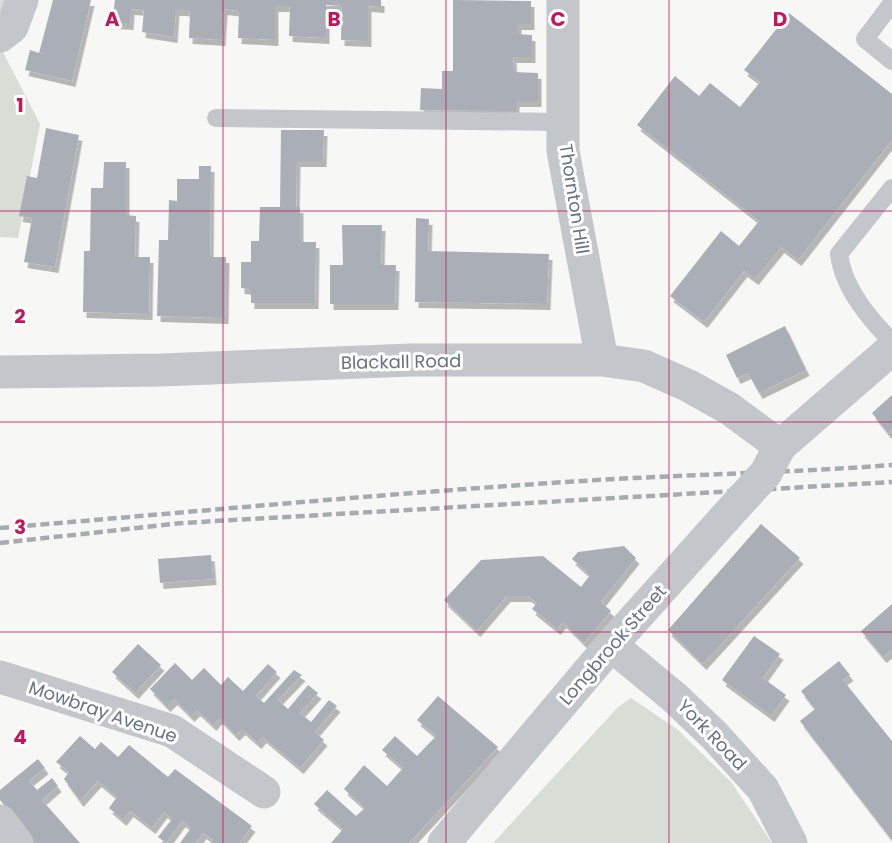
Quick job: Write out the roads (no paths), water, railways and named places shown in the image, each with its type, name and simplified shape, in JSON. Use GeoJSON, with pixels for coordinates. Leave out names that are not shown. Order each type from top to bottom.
{"type":"FeatureCollection","features":[{"type":"Feature","properties":{"kind":"street"},"geometry":{"type":"LineString","coordinates":[[0,36],[12,27],[22,0]]}},
{"type":"Feature","properties":{"kind":"street","name":"Thornton Hill"},"geometry":{"type":"LineString","coordinates":[[563,0],[563,151],[602,360]]}},
{"type":"Feature","properties":{"kind":"street"},"geometry":{"type":"LineString","coordinates":[[780,446],[892,349]]}},
{"type":"Feature","properties":{"kind":"street","name":"Blackall Road"},"geometry":{"type":"LineString","coordinates":[[0,372],[161,370],[411,360],[602,360],[644,366],[688,386],[730,409],[780,446]]}},
{"type":"Feature","properties":{"kind":"street","name":"Longbrook Street"},"geometry":{"type":"LineString","coordinates":[[444,843],[611,645],[766,473],[780,446]]}},
{"type":"Feature","properties":{"kind":"street","name":"York Road"},"geometry":{"type":"LineString","coordinates":[[611,645],[674,697],[714,735],[763,789],[790,843]]}},
{"type":"Feature","properties":{"kind":"street","name":"Mowbray Avenue"},"geometry":{"type":"LineString","coordinates":[[0,677],[172,732],[264,792]]}},
{"type":"Feature","properties":{"kind":"street"},"geometry":{"type":"LineString","coordinates":[[0,821],[17,843]]}},
{"type":"Feature","properties":{"kind":"lane"},"geometry":{"type":"LineString","coordinates":[[892,3],[865,39],[892,61]]}},
{"type":"Feature","properties":{"kind":"lane"},"geometry":{"type":"LineString","coordinates":[[216,118],[563,122]]}},
{"type":"Feature","properties":{"kind":"lane"},"geometry":{"type":"LineString","coordinates":[[892,188],[839,254],[840,267],[852,292],[892,342]]}},
{"type":"Feature","properties":{"kind":"railway"},"geometry":{"type":"LineString","coordinates":[[0,528],[538,484],[892,465]]}},
{"type":"Feature","properties":{"kind":"railway"},"geometry":{"type":"LineString","coordinates":[[0,543],[182,523],[892,482]]}}]}
